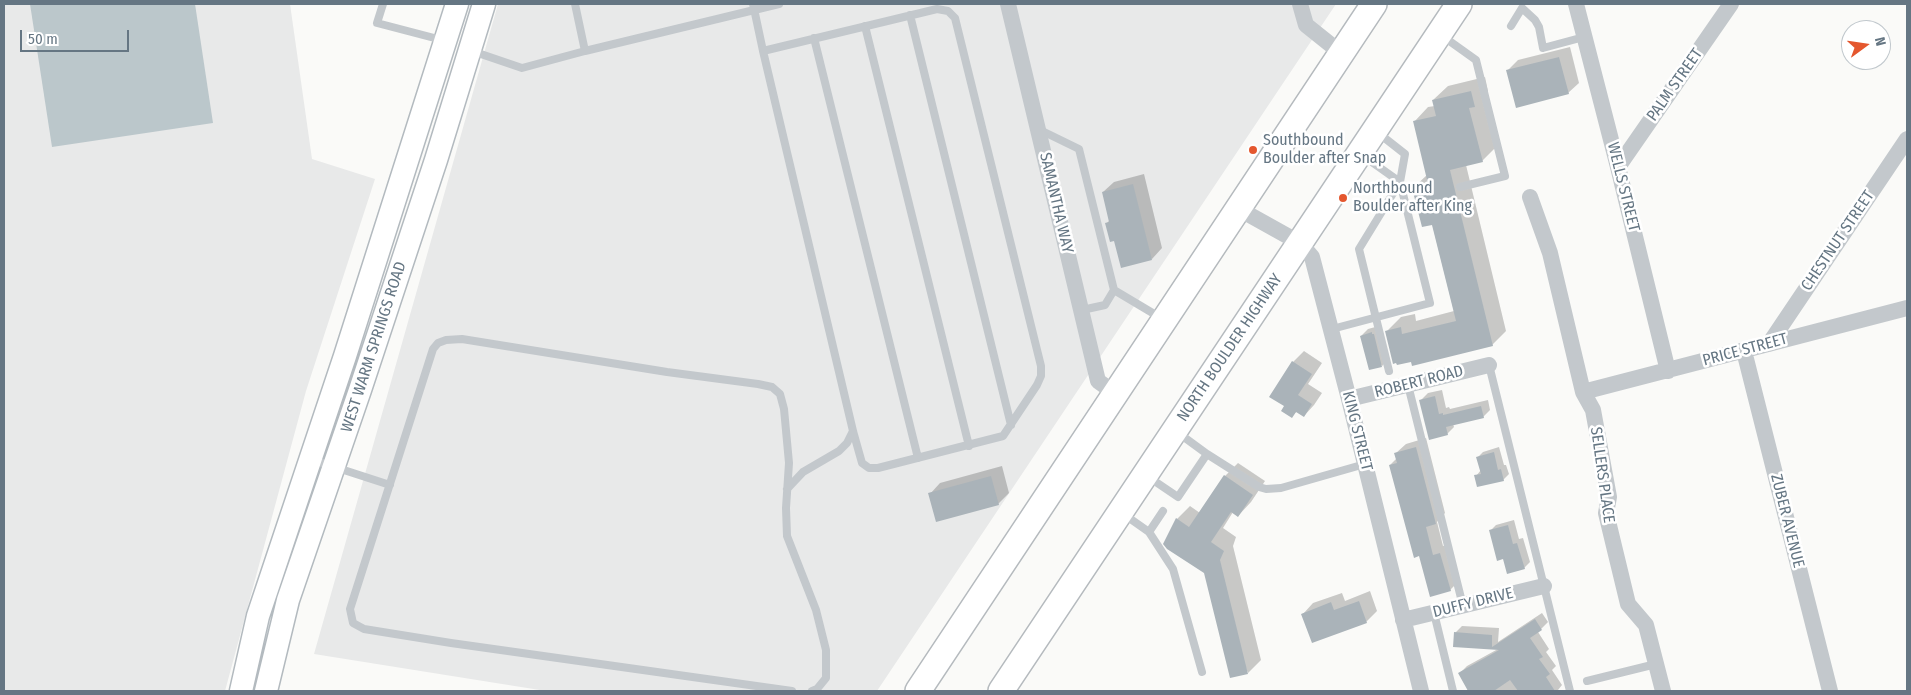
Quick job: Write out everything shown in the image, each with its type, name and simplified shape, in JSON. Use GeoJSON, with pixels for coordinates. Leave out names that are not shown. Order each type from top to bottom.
{"type":"FeatureCollection","features":[{"type":"Feature","properties":{"kind":"main road","name":"WEST WARM SPRINGS ROAD"},"geometry":{"type":"LineString","coordinates":[[241,691],[258,616],[311,459],[457,4]]}},
{"type":"Feature","properties":{"kind":"main road","name":"WEST WARM SPRINGS ROAD"},"geometry":{"type":"LineString","coordinates":[[266,691],[288,600],[360,390],[484,4]]}},
{"type":"Feature","properties":{"kind":"main road"},"geometry":{"type":"LineString","coordinates":[[918,691],[1374,4]]}},
{"type":"Feature","properties":{"kind":"main road","name":"NORTH BOULDER HIGHWAY"},"geometry":{"type":"LineString","coordinates":[[1001,691],[1460,4]]}},
{"type":"Feature","properties":{"kind":"main road"},"geometry":{"type":"LineString","coordinates":[[446,41],[470,50]]}},
{"type":"Feature","properties":{"kind":"street","name":"SAMANTHA WAY"},"geometry":{"type":"LineString","coordinates":[[1008,4],[1098,381],[1116,394]]}},
{"type":"Feature","properties":{"kind":"street"},"geometry":{"type":"LineString","coordinates":[[1300,4],[1306,25],[1340,53]]}},
{"type":"Feature","properties":{"kind":"street","name":"WELLS STREET"},"geometry":{"type":"LineString","coordinates":[[1576,4],[1668,371]]}},
{"type":"Feature","properties":{"kind":"street","name":"PALM STREET"},"geometry":{"type":"LineString","coordinates":[[1618,167],[1731,4]]}},
{"type":"Feature","properties":{"kind":"street","name":"CHESTNUT STREET"},"geometry":{"type":"LineString","coordinates":[[1769,344],[1907,139]]}},
{"type":"Feature","properties":{"kind":"street","name":"SELLERS PLACE"},"geometry":{"type":"LineString","coordinates":[[1530,197],[1550,253],[1583,392],[1593,410],[1609,497],[1606,513],[1628,604],[1646,625],[1663,691]]}},
{"type":"Feature","properties":{"kind":"street","name":"KING STREET"},"geometry":{"type":"LineString","coordinates":[[1239,209],[1300,243],[1312,257],[1350,399],[1421,691]]}},
{"type":"Feature","properties":{"kind":"street","name":"PRICE STREET"},"geometry":{"type":"LineString","coordinates":[[1583,392],[1907,308]]}},
{"type":"Feature","properties":{"kind":"street","name":"ZUBER AVENUE"},"geometry":{"type":"LineString","coordinates":[[1744,350],[1830,691]]}},
{"type":"Feature","properties":{"kind":"street","name":"ROBERT ROAD"},"geometry":{"type":"LineString","coordinates":[[1350,399],[1490,365]]}},
{"type":"Feature","properties":{"kind":"street","name":"DUFFY DRIVE"},"geometry":{"type":"LineString","coordinates":[[1403,620],[1544,586]]}},
{"type":"Feature","properties":{"kind":"lane"},"geometry":{"type":"LineString","coordinates":[[383,4],[377,24],[446,41]]}},
{"type":"Feature","properties":{"kind":"lane"},"geometry":{"type":"LineString","coordinates":[[575,4],[585,51]]}},
{"type":"Feature","properties":{"kind":"lane"},"geometry":{"type":"LineString","coordinates":[[470,50],[522,68],[754,7],[779,4]]}},
{"type":"Feature","properties":{"kind":"lane"},"geometry":{"type":"LineString","coordinates":[[754,7],[763,51],[862,463],[869,468],[878,468],[1003,436],[1038,385],[1041,376],[1041,366],[962,39],[955,18],[948,11],[937,9],[763,51]]}},
{"type":"Feature","properties":{"kind":"lane"},"geometry":{"type":"LineString","coordinates":[[1511,26],[1522,8],[1535,20],[1539,27],[1543,48],[1584,37]]}},
{"type":"Feature","properties":{"kind":"lane"},"geometry":{"type":"LineString","coordinates":[[910,15],[1012,425]]}},
{"type":"Feature","properties":{"kind":"lane"},"geometry":{"type":"LineString","coordinates":[[866,26],[969,446]]}},
{"type":"Feature","properties":{"kind":"lane"},"geometry":{"type":"LineString","coordinates":[[1439,34],[1476,60],[1505,176],[1460,187]]}},
{"type":"Feature","properties":{"kind":"lane"},"geometry":{"type":"LineString","coordinates":[[814,38],[918,458]]}},
{"type":"Feature","properties":{"kind":"lane"},"geometry":{"type":"LineString","coordinates":[[1038,129],[1079,149],[1114,290],[1165,321]]}},
{"type":"Feature","properties":{"kind":"lane"},"geometry":{"type":"LineString","coordinates":[[1375,130],[1405,154],[1400,182],[1359,248],[1389,371]]}},
{"type":"Feature","properties":{"kind":"lane"},"geometry":{"type":"LineString","coordinates":[[1332,329],[1430,303],[1400,182],[1360,153]]}},
{"type":"Feature","properties":{"kind":"lane"},"geometry":{"type":"LineString","coordinates":[[1082,310],[1104,305],[1114,290]]}},
{"type":"Feature","properties":{"kind":"lane"},"geometry":{"type":"LineString","coordinates":[[792,691],[451,643],[364,629],[353,623],[350,609],[433,349],[438,343],[454,339],[758,384],[772,387],[780,394],[784,409],[789,463],[787,536],[816,610],[826,650],[826,678],[818,689],[812,691]]}},
{"type":"Feature","properties":{"kind":"lane"},"geometry":{"type":"LineString","coordinates":[[1490,365],[1570,691]]}},
{"type":"Feature","properties":{"kind":"lane"},"geometry":{"type":"LineString","coordinates":[[1408,385],[1463,606]]}},
{"type":"Feature","properties":{"kind":"lane"},"geometry":{"type":"LineString","coordinates":[[787,489],[808,468],[839,451],[853,431]]}},
{"type":"Feature","properties":{"kind":"lane"},"geometry":{"type":"LineString","coordinates":[[1175,431],[1207,454],[1259,487],[1266,489],[1281,488],[1365,464]]}},
{"type":"Feature","properties":{"kind":"lane"},"geometry":{"type":"LineString","coordinates":[[1145,475],[1178,497],[1207,454]]}},
{"type":"Feature","properties":{"kind":"lane"},"geometry":{"type":"LineString","coordinates":[[311,459],[333,468],[390,485]]}},
{"type":"Feature","properties":{"kind":"lane"},"geometry":{"type":"LineString","coordinates":[[1149,532],[1163,511]]}},
{"type":"Feature","properties":{"kind":"lane"},"geometry":{"type":"LineString","coordinates":[[1120,512],[1149,532],[1173,569],[1202,672]]}},
{"type":"Feature","properties":{"kind":"lane"},"geometry":{"type":"LineString","coordinates":[[1434,613],[1453,691]]}},
{"type":"Feature","properties":{"kind":"lane"},"geometry":{"type":"LineString","coordinates":[[1587,681],[1656,664]]}},
{"type":"Feature","properties":{"kind":"shaded area"},"geometry":{"type":"Polygon","coordinates":[[[4,4],[290,4],[312,159],[375,179],[306,391],[225,691],[4,691],[4,4]]]}},
{"type":"Feature","properties":{"kind":"shaded area"},"geometry":{"type":"Polygon","coordinates":[[[30,4],[195,4],[213,123],[52,147],[30,4]]]}},
{"type":"Feature","properties":{"kind":"shaded area"},"geometry":{"type":"Polygon","coordinates":[[[498,4],[1336,4],[877,691],[546,691],[314,654],[498,4]]]}},
{"type":"Feature","properties":{"kind":"building"},"geometry":{"type":"Polygon","coordinates":[[[1559,57],[1569,94],[1516,108],[1506,70],[1559,57]]]}},
{"type":"Feature","properties":{"kind":"building"},"geometry":{"type":"Polygon","coordinates":[[[1471,91],[1475,107],[1469,108],[1483,162],[1450,170],[1493,346],[1412,366],[1411,362],[1393,364],[1385,331],[1401,327],[1402,334],[1456,321],[1432,225],[1422,227],[1412,188],[1428,184],[1413,121],[1436,116],[1432,100],[1471,91]]]}},
{"type":"Feature","properties":{"kind":"building"},"geometry":{"type":"Polygon","coordinates":[[[1133,184],[1152,260],[1121,268],[1114,241],[1110,242],[1105,223],[1109,222],[1102,192],[1133,184]]]}},
{"type":"Feature","properties":{"kind":"building"},"geometry":{"type":"Polygon","coordinates":[[[1372,332],[1382,367],[1369,370],[1360,336],[1372,332]]]}},
{"type":"Feature","properties":{"kind":"building"},"geometry":{"type":"Polygon","coordinates":[[[1292,361],[1312,374],[1298,395],[1312,404],[1304,417],[1296,412],[1292,418],[1281,411],[1284,406],[1269,397],[1292,361]]]}},
{"type":"Feature","properties":{"kind":"building"},"geometry":{"type":"Polygon","coordinates":[[[1435,396],[1439,414],[1443,413],[1443,415],[1481,406],[1484,418],[1446,427],[1448,435],[1429,440],[1419,400],[1435,396]]]}},
{"type":"Feature","properties":{"kind":"building"},"geometry":{"type":"Polygon","coordinates":[[[1416,447],[1436,524],[1426,527],[1433,555],[1440,553],[1451,591],[1430,597],[1419,556],[1414,558],[1389,465],[1397,463],[1394,453],[1416,447]]]}},
{"type":"Feature","properties":{"kind":"building"},"geometry":{"type":"Polygon","coordinates":[[[1494,452],[1498,470],[1501,469],[1504,481],[1477,487],[1474,475],[1481,474],[1476,457],[1494,452]]]}},
{"type":"Feature","properties":{"kind":"building"},"geometry":{"type":"Polygon","coordinates":[[[1224,475],[1253,495],[1238,517],[1231,512],[1211,542],[1224,551],[1220,560],[1248,674],[1230,678],[1204,573],[1167,549],[1163,544],[1176,518],[1189,527],[1224,475]]]}},
{"type":"Feature","properties":{"kind":"building"},"geometry":{"type":"Polygon","coordinates":[[[991,476],[999,505],[936,522],[928,493],[991,476]]]}},
{"type":"Feature","properties":{"kind":"building"},"geometry":{"type":"Polygon","coordinates":[[[1508,525],[1513,544],[1517,543],[1525,569],[1507,574],[1503,559],[1497,561],[1489,530],[1508,525]]]}},
{"type":"Feature","properties":{"kind":"building"},"geometry":{"type":"Polygon","coordinates":[[[1359,601],[1367,623],[1312,643],[1301,614],[1331,602],[1334,610],[1359,601]]]}},
{"type":"Feature","properties":{"kind":"building"},"geometry":{"type":"Polygon","coordinates":[[[1535,619],[1542,630],[1530,638],[1543,657],[1539,659],[1550,674],[1546,677],[1555,691],[1518,691],[1510,680],[1494,691],[1468,691],[1458,673],[1499,650],[1453,647],[1454,632],[1492,635],[1492,647],[1535,619]]]}},
{"type":"Feature","properties":{"kind":"place","name":"Southbound Boulder after Snap"},"geometry":{"type":"Point","coordinates":[1253,150]}},
{"type":"Feature","properties":{"kind":"place","name":"Northbound Boulder after King"},"geometry":{"type":"Point","coordinates":[1343,198]}}]}
